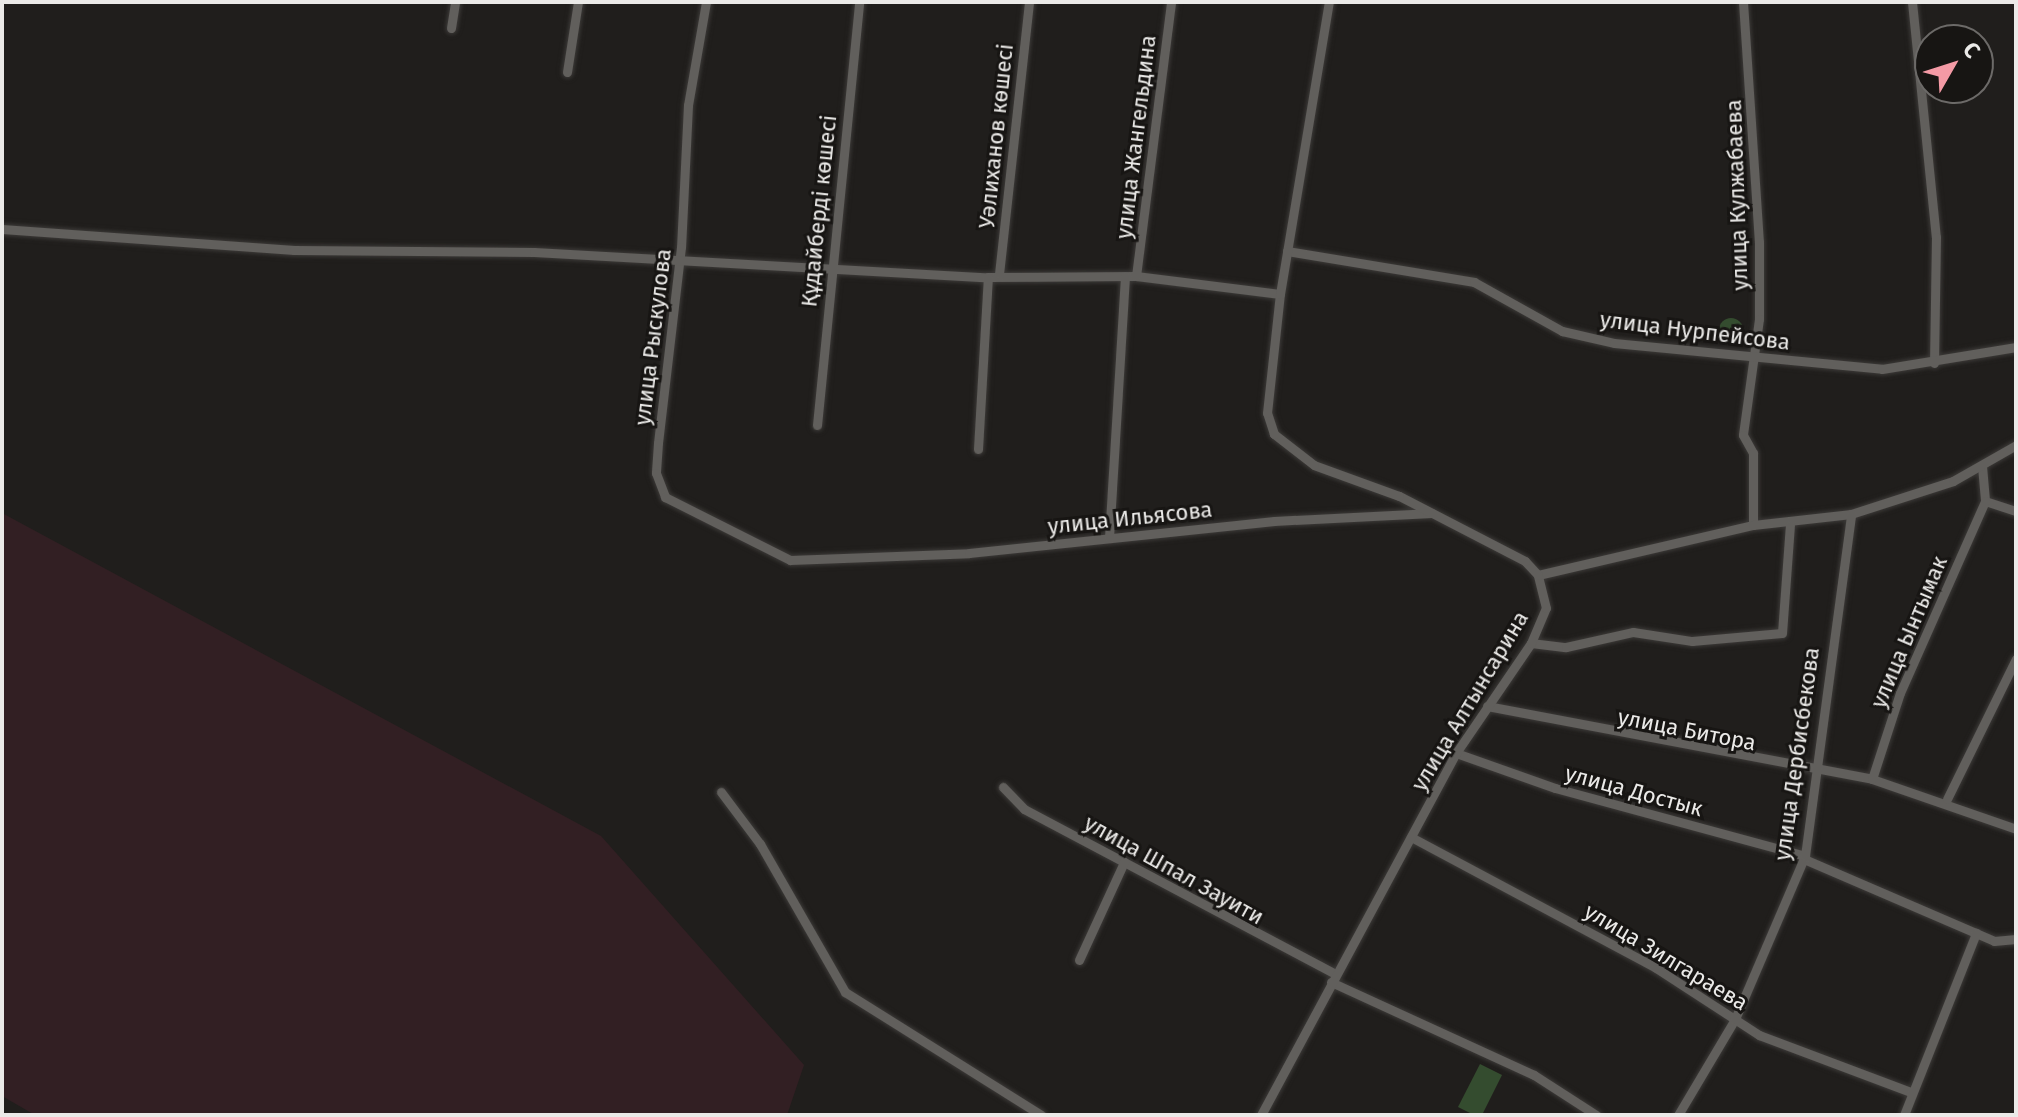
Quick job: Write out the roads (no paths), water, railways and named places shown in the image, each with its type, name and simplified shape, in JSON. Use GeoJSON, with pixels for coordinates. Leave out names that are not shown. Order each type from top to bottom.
{"type":"FeatureCollection","features":[{"type":"Feature","properties":{"kind":"street"},"geometry":{"type":"LineString","coordinates":[[451,28],[455,2]]}},
{"type":"Feature","properties":{"kind":"street"},"geometry":{"type":"LineString","coordinates":[[567,72],[578,2]]}},
{"type":"Feature","properties":{"kind":"street","name":"улица Рыскулова"},"geometry":{"type":"LineString","coordinates":[[706,2],[688,105],[658,486],[665,497],[790,560],[829,559]]}},
{"type":"Feature","properties":{"kind":"street","name":"Құдайберді көшесі"},"geometry":{"type":"LineString","coordinates":[[817,425],[829,270],[859,2]]}},
{"type":"Feature","properties":{"kind":"street","name":"Уәлиханов көшесі"},"geometry":{"type":"LineString","coordinates":[[999,274],[1029,2]]}},
{"type":"Feature","properties":{"kind":"street","name":"улица Жангельдина"},"geometry":{"type":"LineString","coordinates":[[1136,276],[1171,2]]}},
{"type":"Feature","properties":{"kind":"street"},"geometry":{"type":"LineString","coordinates":[[1329,2],[1280,294],[1267,413],[1274,434],[1314,465],[1435,513],[1538,575],[1753,525],[1790,525],[1851,514],[1982,466],[2016,445]]}},
{"type":"Feature","properties":{"kind":"street","name":"улица Кулжабаева"},"geometry":{"type":"LineString","coordinates":[[1743,2],[1759,242],[1759,319],[1748,357],[1743,435],[1753,453],[1753,525]]}},
{"type":"Feature","properties":{"kind":"street"},"geometry":{"type":"LineString","coordinates":[[1912,2],[1936,237],[1934,363]]}},
{"type":"Feature","properties":{"kind":"street"},"geometry":{"type":"LineString","coordinates":[[2,229],[294,250],[534,252],[676,263],[988,277],[999,274],[1136,276],[1280,294]]}},
{"type":"Feature","properties":{"kind":"street","name":"улица Нурпейсова"},"geometry":{"type":"LineString","coordinates":[[1287,251],[1474,282],[1562,331],[1614,343],[1882,369],[1934,363],[2016,347]]}},
{"type":"Feature","properties":{"kind":"street"},"geometry":{"type":"LineString","coordinates":[[1109,538],[1125,276]]}},
{"type":"Feature","properties":{"kind":"street"},"geometry":{"type":"LineString","coordinates":[[978,449],[988,277]]}},
{"type":"Feature","properties":{"kind":"street"},"geometry":{"type":"LineString","coordinates":[[1982,466],[1985,501],[2016,511]]}},
{"type":"Feature","properties":{"kind":"street","name":"улица Ынтымак"},"geometry":{"type":"LineString","coordinates":[[1872,779],[1900,693],[1985,501]]}},
{"type":"Feature","properties":{"kind":"street","name":"улица Ильясова"},"geometry":{"type":"LineString","coordinates":[[829,559],[1435,513]]}},
{"type":"Feature","properties":{"kind":"street","name":"улица Дербисбекова"},"geometry":{"type":"LineString","coordinates":[[1678,1115],[1735,1019],[1804,858],[1851,514]]}},
{"type":"Feature","properties":{"kind":"street"},"geometry":{"type":"LineString","coordinates":[[1531,643],[1566,647],[1633,632],[1692,641],[1782,633],[1790,525]]}},
{"type":"Feature","properties":{"kind":"street","name":"улица Алтынсарина"},"geometry":{"type":"LineString","coordinates":[[1261,1115],[1456,753],[1531,643],[1546,608],[1538,575]]}},
{"type":"Feature","properties":{"kind":"street"},"geometry":{"type":"LineString","coordinates":[[1947,799],[2016,659]]}},
{"type":"Feature","properties":{"kind":"street","name":"улица Битора"},"geometry":{"type":"LineString","coordinates":[[1487,706],[1815,771],[1872,779],[1947,799],[2016,829]]}},
{"type":"Feature","properties":{"kind":"street","name":"улица Достык"},"geometry":{"type":"LineString","coordinates":[[1456,753],[1555,788],[1804,858],[1976,933],[2016,939]]}},
{"type":"Feature","properties":{"kind":"street","name":"улица Шпал Зауити"},"geometry":{"type":"LineString","coordinates":[[1003,787],[1024,809],[1334,978],[1534,1075],[1596,1115]]}},
{"type":"Feature","properties":{"kind":"street"},"geometry":{"type":"LineString","coordinates":[[721,792],[760,844],[845,992],[1041,1115]]}},
{"type":"Feature","properties":{"kind":"street","name":"улица Зилгараева"},"geometry":{"type":"LineString","coordinates":[[1411,837],[1656,968],[1759,1035],[1911,1092]]}},
{"type":"Feature","properties":{"kind":"street"},"geometry":{"type":"LineString","coordinates":[[1079,960],[1124,862]]}},
{"type":"Feature","properties":{"kind":"street"},"geometry":{"type":"LineString","coordinates":[[1904,1115],[1911,1092],[1943,1028],[1976,933]]}}]}
